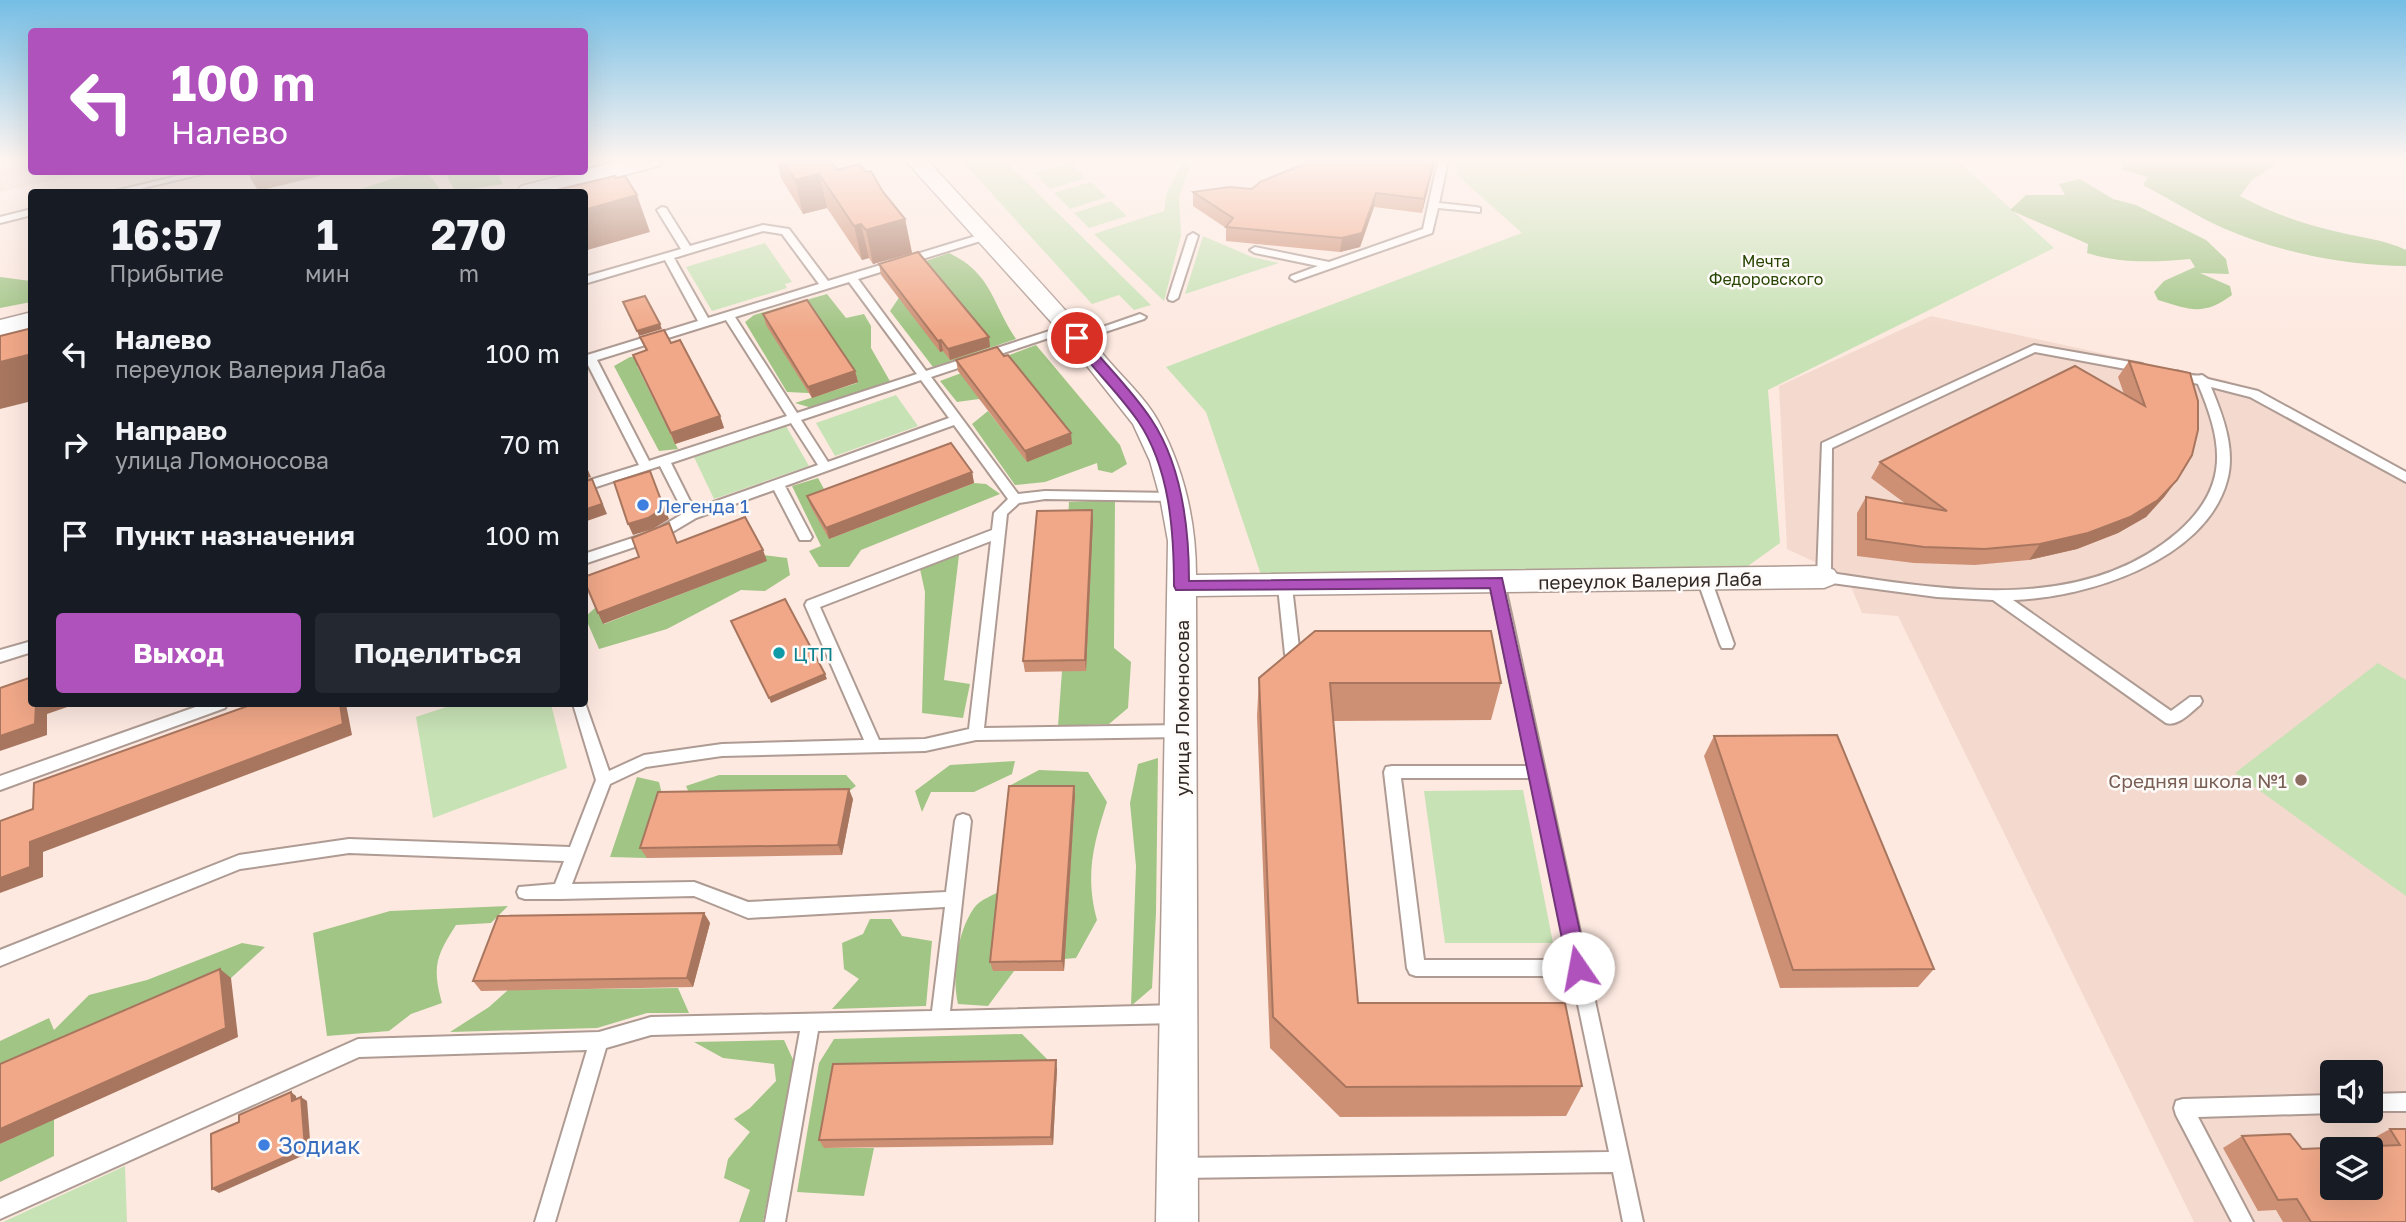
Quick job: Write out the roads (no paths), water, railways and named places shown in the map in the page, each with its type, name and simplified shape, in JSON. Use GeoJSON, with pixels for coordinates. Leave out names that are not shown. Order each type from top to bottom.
{"type":"FeatureCollection","features":[{"type":"Feature","properties":{"kind":"street","name":"улица Ломоносова"},"geometry":{"type":"LineString","coordinates":[[966,218],[1073,333],[1145,421],[1163,461],[1174,497],[1182,541],[1177,1222]]}},
{"type":"Feature","properties":{"kind":"street"},"geometry":{"type":"LineString","coordinates":[[0,329],[28,322]]}},
{"type":"Feature","properties":{"kind":"street","name":"переулок Валерия Лаба"},"geometry":{"type":"LineString","coordinates":[[1182,586],[1286,587],[1824,577]]}},
{"type":"Feature","properties":{"kind":"lane"},"geometry":{"type":"LineString","coordinates":[[667,218],[688,251]]}},
{"type":"Feature","properties":{"kind":"lane"},"geometry":{"type":"LineString","coordinates":[[1295,278],[1428,231],[1430,218]]}},
{"type":"Feature","properties":{"kind":"lane"},"geometry":{"type":"LineString","coordinates":[[588,280],[764,228],[785,231],[825,285]]}},
{"type":"Feature","properties":{"kind":"lane"},"geometry":{"type":"LineString","coordinates":[[1173,298],[1193,236]]}},
{"type":"Feature","properties":{"kind":"lane"},"geometry":{"type":"LineString","coordinates":[[588,359],[983,237]]}},
{"type":"Feature","properties":{"kind":"lane"},"geometry":{"type":"LineString","coordinates":[[1255,250],[1328,266]]}},
{"type":"Feature","properties":{"kind":"lane"},"geometry":{"type":"LineString","coordinates":[[668,257],[704,321]]}},
{"type":"Feature","properties":{"kind":"lane"},"geometry":{"type":"LineString","coordinates":[[851,277],[1015,499]]}},
{"type":"Feature","properties":{"kind":"lane"},"geometry":{"type":"LineString","coordinates":[[728,314],[825,467]]}},
{"type":"Feature","properties":{"kind":"lane"},"geometry":{"type":"LineString","coordinates":[[588,486],[924,375],[1140,317]]}},
{"type":"Feature","properties":{"kind":"lane"},"geometry":{"type":"LineString","coordinates":[[2202,379],[2216,413],[2224,450],[2221,483],[2209,509],[2180,538],[2157,554],[2109,577],[2054,592],[1996,595],[1927,592],[1824,577],[1826,446],[2034,348],[2202,379],[2254,394],[2406,478]]}},
{"type":"Feature","properties":{"kind":"lane"},"geometry":{"type":"LineString","coordinates":[[588,361],[646,467]]}},
{"type":"Feature","properties":{"kind":"lane"},"geometry":{"type":"LineString","coordinates":[[588,558],[659,534],[691,515],[957,420]]}},
{"type":"Feature","properties":{"kind":"lane"},"geometry":{"type":"LineString","coordinates":[[664,461],[691,515]]}},
{"type":"Feature","properties":{"kind":"lane"},"geometry":{"type":"LineString","coordinates":[[777,484],[805,537]]}},
{"type":"Feature","properties":{"kind":"lane"},"geometry":{"type":"LineString","coordinates":[[976,734],[1001,513],[1015,499],[1045,495],[1174,497]]}},
{"type":"Feature","properties":{"kind":"lane"},"geometry":{"type":"LineString","coordinates":[[874,746],[812,605],[999,533]]}},
{"type":"Feature","properties":{"kind":"lane"},"geometry":{"type":"LineString","coordinates":[[1704,579],[1727,644]]}},
{"type":"Feature","properties":{"kind":"lane"},"geometry":{"type":"LineString","coordinates":[[1497,582],[1504,652],[1536,772],[1633,1222]]}},
{"type":"Feature","properties":{"kind":"lane"},"geometry":{"type":"LineString","coordinates":[[1286,587],[1292,654],[1320,654]]}},
{"type":"Feature","properties":{"kind":"lane"},"geometry":{"type":"LineString","coordinates":[[1996,595],[2171,719],[2195,701]]}},
{"type":"Feature","properties":{"kind":"lane"},"geometry":{"type":"LineString","coordinates":[[0,656],[28,647]]}},
{"type":"Feature","properties":{"kind":"lane"},"geometry":{"type":"LineString","coordinates":[[0,783],[212,707]]}},
{"type":"Feature","properties":{"kind":"lane"},"geometry":{"type":"LineString","coordinates":[[560,891],[604,780],[581,707]]}},
{"type":"Feature","properties":{"kind":"lane"},"geometry":{"type":"LineString","coordinates":[[604,780],[644,761],[722,750],[925,745],[976,734],[1182,730]]}},
{"type":"Feature","properties":{"kind":"lane"},"geometry":{"type":"LineString","coordinates":[[1536,772],[1392,772],[1416,968],[1578,968]]}},
{"type":"Feature","properties":{"kind":"lane"},"geometry":{"type":"LineString","coordinates":[[940,1019],[963,821]]}},
{"type":"Feature","properties":{"kind":"lane"},"geometry":{"type":"LineString","coordinates":[[0,958],[239,862],[349,846],[575,853]]}},
{"type":"Feature","properties":{"kind":"lane"},"geometry":{"type":"LineString","coordinates":[[525,892],[694,889],[748,910],[954,899]]}},
{"type":"Feature","properties":{"kind":"lane"},"geometry":{"type":"LineString","coordinates":[[0,1209],[358,1048],[599,1041],[651,1026],[1178,1014]]}},
{"type":"Feature","properties":{"kind":"lane"},"geometry":{"type":"LineString","coordinates":[[775,1222],[811,1022]]}},
{"type":"Feature","properties":{"kind":"lane"},"geometry":{"type":"LineString","coordinates":[[545,1222],[599,1041]]}},
{"type":"Feature","properties":{"kind":"lane"},"geometry":{"type":"LineString","coordinates":[[2383,1103],[2406,1102]]}},
{"type":"Feature","properties":{"kind":"lane"},"geometry":{"type":"LineString","coordinates":[[2243,1222],[2183,1108],[2320,1104]]}},
{"type":"Feature","properties":{"kind":"lane"},"geometry":{"type":"LineString","coordinates":[[1178,1168],[1619,1162]]}},
{"type":"Feature","properties":{"kind":"place","name":"Легенда 1"},"geometry":{"type":"Point","coordinates":[643,505]}},
{"type":"Feature","properties":{"kind":"place","name":"ЦТП"},"geometry":{"type":"Point","coordinates":[779,653]}},
{"type":"Feature","properties":{"kind":"place","name":"Средняя школа №1"},"geometry":{"type":"Point","coordinates":[2301,780]}},
{"type":"Feature","properties":{"kind":"place","name":"Зодиак"},"geometry":{"type":"Point","coordinates":[264,1145]}},
{"type":"Feature","properties":{"kind":"park label","name":"Мечта Федоровского"},"geometry":{"type":"Point","coordinates":[1766,270]}}]}
